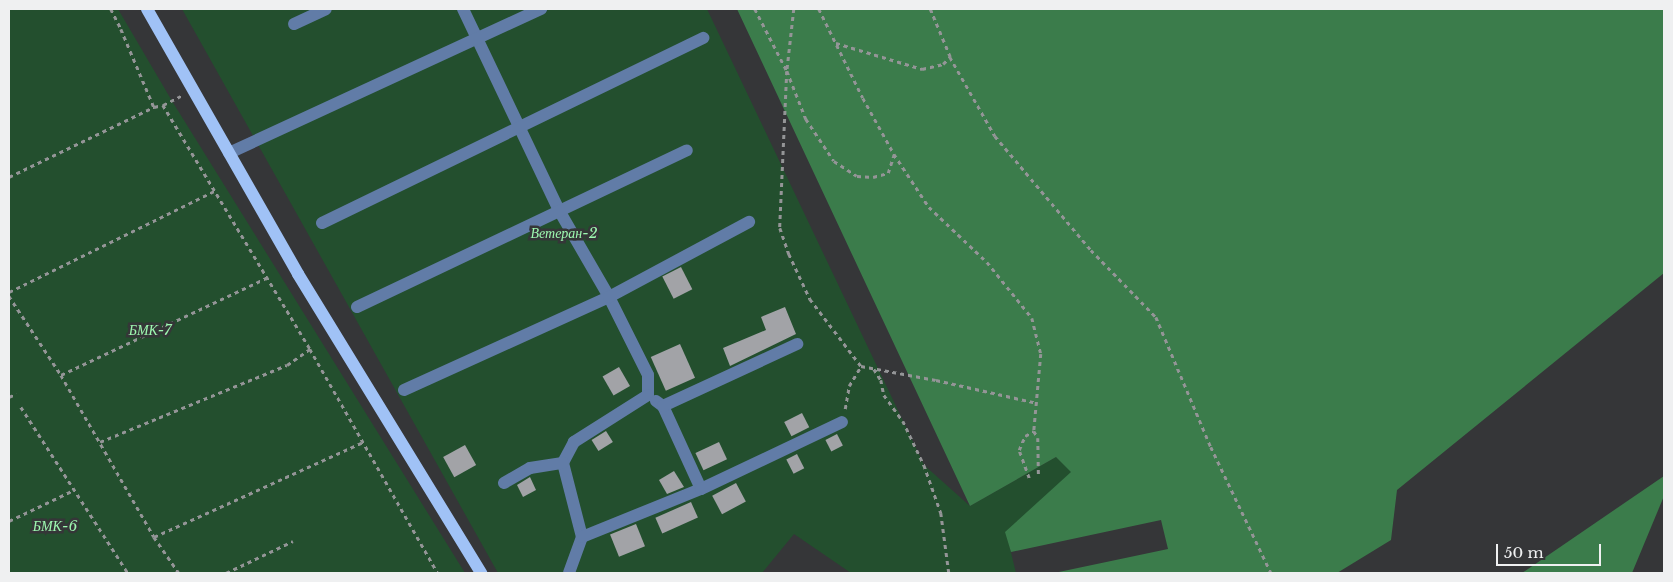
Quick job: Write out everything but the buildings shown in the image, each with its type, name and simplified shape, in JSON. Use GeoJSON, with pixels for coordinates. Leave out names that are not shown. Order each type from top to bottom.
{"type":"FeatureCollection","features":[{"type":"Feature","properties":{"kind":"main road"},"geometry":{"type":"LineString","coordinates":[[146,9],[298,274],[481,573]]}},
{"type":"Feature","properties":{"kind":"lane"},"geometry":{"type":"LineString","coordinates":[[294,24],[326,9]]}},
{"type":"Feature","properties":{"kind":"lane"},"geometry":{"type":"LineString","coordinates":[[463,9],[518,128],[560,212],[609,297],[648,375],[648,395]]}},
{"type":"Feature","properties":{"kind":"lane"},"geometry":{"type":"LineString","coordinates":[[229,152],[542,9]]}},
{"type":"Feature","properties":{"kind":"lane"},"geometry":{"type":"LineString","coordinates":[[322,223],[703,38]]}},
{"type":"Feature","properties":{"kind":"lane"},"geometry":{"type":"LineString","coordinates":[[357,307],[687,150]]}},
{"type":"Feature","properties":{"kind":"lane"},"geometry":{"type":"LineString","coordinates":[[404,390],[609,297],[749,222]]}},
{"type":"Feature","properties":{"kind":"lane"},"geometry":{"type":"LineString","coordinates":[[663,406],[797,344]]}},
{"type":"Feature","properties":{"kind":"lane"},"geometry":{"type":"LineString","coordinates":[[648,395],[663,406],[702,489]]}},
{"type":"Feature","properties":{"kind":"lane"},"geometry":{"type":"LineString","coordinates":[[569,573],[582,537],[562,463],[574,442],[648,395]]}},
{"type":"Feature","properties":{"kind":"lane"},"geometry":{"type":"LineString","coordinates":[[582,537],[702,489],[842,422]]}},
{"type":"Feature","properties":{"kind":"lane"},"geometry":{"type":"LineString","coordinates":[[504,483],[530,468],[562,463]]}},
{"type":"Feature","properties":{"kind":"path"},"geometry":{"type":"LineString","coordinates":[[110,9],[121,28],[154,107]]}},
{"type":"Feature","properties":{"kind":"path"},"geometry":{"type":"LineString","coordinates":[[755,9],[787,71],[806,119],[834,161],[857,176],[873,177],[888,173],[894,154]]}},
{"type":"Feature","properties":{"kind":"path"},"geometry":{"type":"LineString","coordinates":[[794,9],[787,71],[780,228],[789,254],[810,299],[861,366],[936,380],[1037,403]]}},
{"type":"Feature","properties":{"kind":"path"},"geometry":{"type":"LineString","coordinates":[[819,9],[894,154],[929,207],[988,262],[1032,318],[1041,354],[1034,431],[1038,438],[1038,477]]}},
{"type":"Feature","properties":{"kind":"path"},"geometry":{"type":"LineString","coordinates":[[930,9],[950,57],[995,136],[1091,250],[1156,317],[1211,447],[1271,573]]}},
{"type":"Feature","properties":{"kind":"path"},"geometry":{"type":"LineString","coordinates":[[836,43],[922,69],[943,64],[950,57]]}},
{"type":"Feature","properties":{"kind":"path"},"geometry":{"type":"LineString","coordinates":[[9,177],[154,107],[163,105],[192,89]]}},
{"type":"Feature","properties":{"kind":"path"},"geometry":{"type":"LineString","coordinates":[[163,105],[216,190],[266,278],[310,349],[438,573]]}},
{"type":"Feature","properties":{"kind":"path"},"geometry":{"type":"LineString","coordinates":[[9,292],[216,190]]}},
{"type":"Feature","properties":{"kind":"path"},"geometry":{"type":"LineString","coordinates":[[61,375],[266,278]]}},
{"type":"Feature","properties":{"kind":"path"},"geometry":{"type":"LineString","coordinates":[[9,296],[61,375],[154,537],[179,573]]}},
{"type":"Feature","properties":{"kind":"path"},"geometry":{"type":"LineString","coordinates":[[100,442],[287,365],[310,349]]}},
{"type":"Feature","properties":{"kind":"path"},"geometry":{"type":"LineString","coordinates":[[842,422],[849,386],[861,366]]}},
{"type":"Feature","properties":{"kind":"path"},"geometry":{"type":"LineString","coordinates":[[874,369],[881,380],[884,394],[903,422],[927,473],[942,513],[950,573]]}},
{"type":"Feature","properties":{"kind":"path"},"geometry":{"type":"LineString","coordinates":[[9,397],[16,394]]}},
{"type":"Feature","properties":{"kind":"path"},"geometry":{"type":"LineString","coordinates":[[21,407],[128,573]]}},
{"type":"Feature","properties":{"kind":"path"},"geometry":{"type":"LineString","coordinates":[[1029,478],[1020,450],[1024,436],[1034,431]]}},
{"type":"Feature","properties":{"kind":"path"},"geometry":{"type":"LineString","coordinates":[[154,537],[363,442]]}},
{"type":"Feature","properties":{"kind":"path"},"geometry":{"type":"LineString","coordinates":[[9,521],[74,490]]}},
{"type":"Feature","properties":{"kind":"path"},"geometry":{"type":"LineString","coordinates":[[226,573],[293,541]]}},
{"type":"Feature","properties":{"kind":"green space","name":"БМК-7"},"geometry":{"type":"Polygon","coordinates":[[[9,9],[118,9],[172,101],[465,573],[9,573],[9,9]]]}},
{"type":"Feature","properties":{"kind":"green space","name":"Ветеран-2"},"geometry":{"type":"Polygon","coordinates":[[[182,9],[707,9],[924,465],[970,506],[1056,457],[1072,472],[1006,532],[1016,573],[851,573],[794,534],[762,573],[498,573],[182,9]]]}},
{"type":"Feature","properties":{"kind":"green space"},"geometry":{"type":"Polygon","coordinates":[[[737,9],[1664,9],[1664,273],[1397,490],[1391,540],[1337,573],[1054,573],[1168,549],[1161,520],[1011,552],[1005,532],[1071,472],[1056,457],[970,506],[737,9]]]}},
{"type":"Feature","properties":{"kind":"green space"},"geometry":{"type":"Polygon","coordinates":[[[1664,476],[1664,496],[1632,573],[1522,573],[1664,476]]]}},
{"type":"Feature","properties":{"kind":"park label","name":"БМК-6"},"geometry":{"type":"Point","coordinates":[55,526]}}]}
